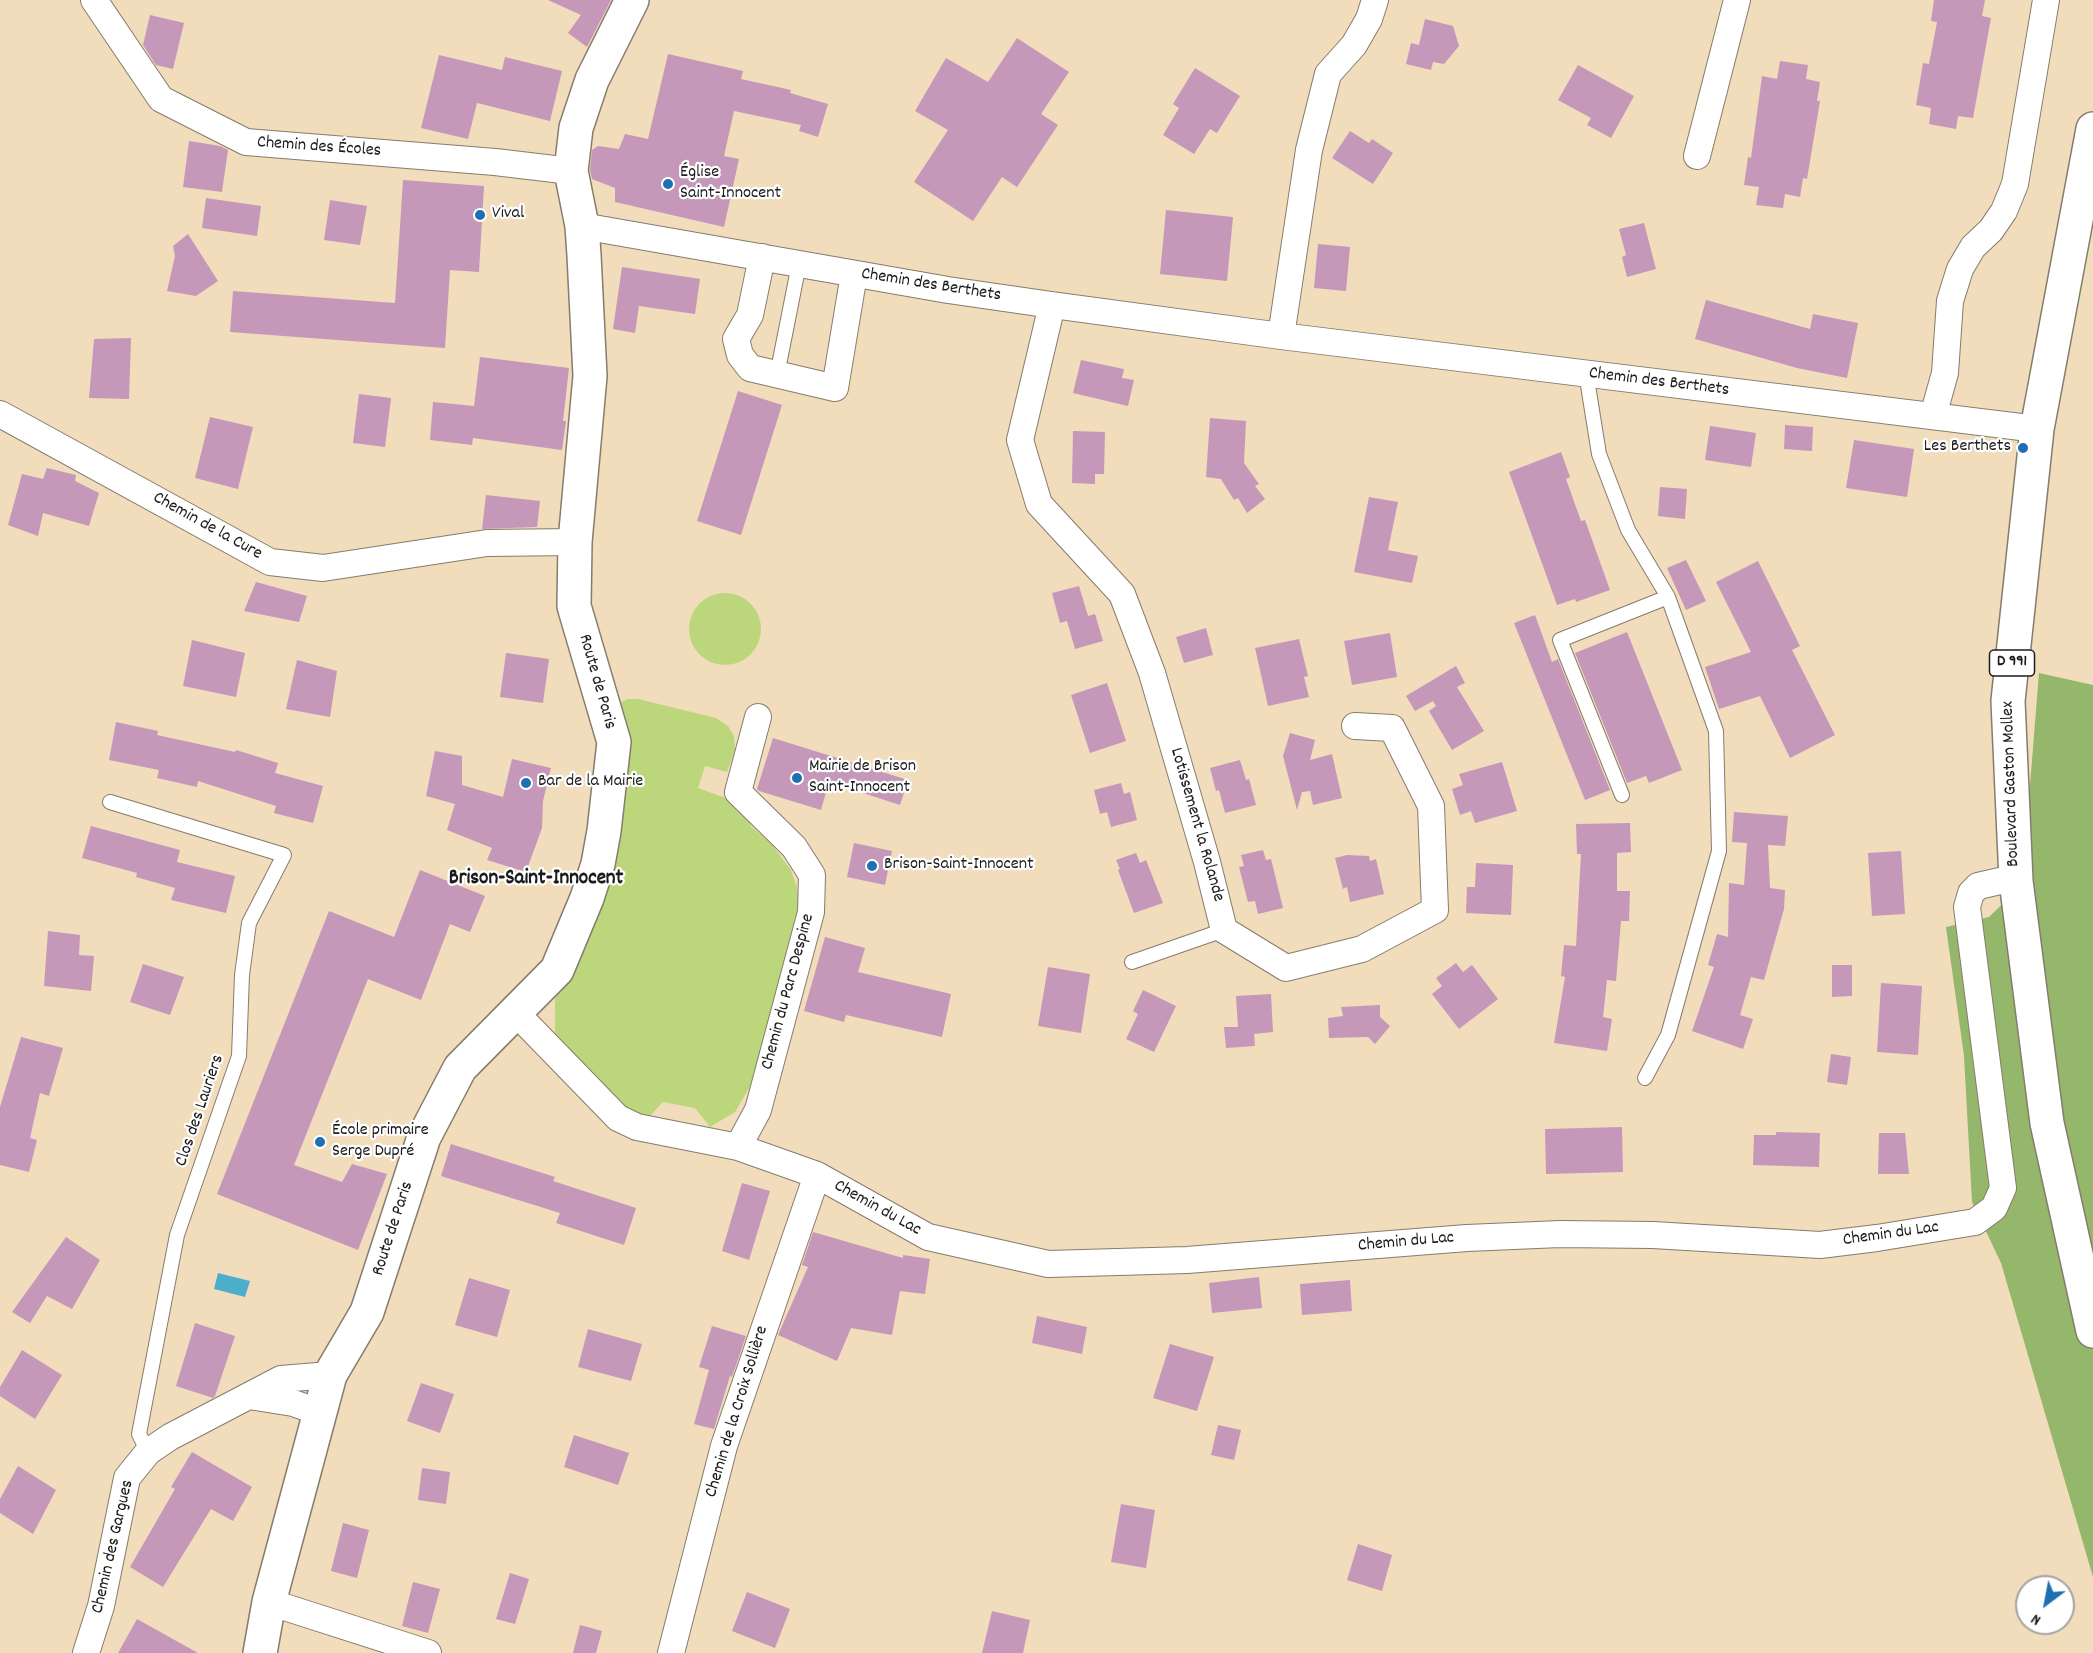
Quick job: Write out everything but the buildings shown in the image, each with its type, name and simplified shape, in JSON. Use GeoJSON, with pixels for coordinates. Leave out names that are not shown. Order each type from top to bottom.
{"type":"FeatureCollection","features":[{"type":"Feature","properties":{"kind":"street","name":"Chemin des Écoles"},"geometry":{"type":"LineString","coordinates":[[94,0],[161,99],[246,142],[571,171]]}},
{"type":"Feature","properties":{"kind":"street","name":"Route de Paris"},"geometry":{"type":"LineString","coordinates":[[260,1653],[269,1602],[330,1375],[367,1312],[424,1137],[460,1068],[557,970],[587,898],[598,864],[614,742],[574,606],[575,542],[590,376],[582,226],[571,171],[576,128],[592,80],[632,0]]}},
{"type":"Feature","properties":{"kind":"street"},"geometry":{"type":"LineString","coordinates":[[1281,336],[1309,150],[1328,74],[1354,45],[1369,19],[1375,0]]}},
{"type":"Feature","properties":{"kind":"street"},"geometry":{"type":"LineString","coordinates":[[1696,156],[1737,0]]}},
{"type":"Feature","properties":{"kind":"street"},"geometry":{"type":"LineString","coordinates":[[1933,416],[1945,373],[1950,301],[1960,269],[1973,247],[1991,230],[2004,211],[2015,184],[2046,0]]}},
{"type":"Feature","properties":{"kind":"street","name":"Boulevard Gaston Mollex"},"geometry":{"type":"LineString","coordinates":[[2093,129],[2037,429],[2008,701],[2016,881],[2047,1124],[2093,1331]]}},
{"type":"Feature","properties":{"kind":"street","name":"Chemin des Berthets"},"geometry":{"type":"LineString","coordinates":[[582,226],[854,274],[1052,305],[1281,336],[2037,429]]}},
{"type":"Feature","properties":{"kind":"street"},"geometry":{"type":"LineString","coordinates":[[762,257],[750,315],[736,339],[740,355],[750,369],[835,388],[854,274]]}},
{"type":"Feature","properties":{"kind":"street","name":"Lotissement la Rolande"},"geometry":{"type":"LineString","coordinates":[[1052,305],[1020,440],[1039,504],[1122,594],[1152,673],[1207,862],[1224,930]]}},
{"type":"Feature","properties":{"kind":"street","name":"Chemin de la Cure"},"geometry":{"type":"LineString","coordinates":[[0,414],[270,562],[323,568],[487,543],[575,542]]}},
{"type":"Feature","properties":{"kind":"street","name":"Chemin du Parc Despine"},"geometry":{"type":"LineString","coordinates":[[738,1147],[758,1110],[812,912],[812,875],[794,847],[738,792],[758,717]]}},
{"type":"Feature","properties":{"kind":"street"},"geometry":{"type":"LineString","coordinates":[[1224,930],[1286,968],[1362,949],[1435,910],[1431,806],[1392,728],[1355,726]]}},
{"type":"Feature","properties":{"kind":"street","name":"Chemin du Lac"},"geometry":{"type":"LineString","coordinates":[[515,1012],[618,1118],[637,1127],[738,1147],[817,1175],[928,1237],[1048,1264],[1187,1260],[1467,1238],[1560,1234],[1653,1235],[1820,1245],[1975,1222],[1994,1208],[2003,1188],[1967,908],[1971,893],[1978,886],[2000,881],[2016,881]]}},
{"type":"Feature","properties":{"kind":"street","name":"Chemin de la Croix Sollière"},"geometry":{"type":"LineString","coordinates":[[671,1653],[724,1446],[817,1175]]}},
{"type":"Feature","properties":{"kind":"street","name":"Chemin des Gargues"},"geometry":{"type":"LineString","coordinates":[[86,1653],[101,1606],[127,1478],[148,1452],[170,1437],[281,1379],[330,1375]]}},
{"type":"Feature","properties":{"kind":"street"},"geometry":{"type":"LineString","coordinates":[[249,1396],[293,1403],[319,1412]]}},
{"type":"Feature","properties":{"kind":"street"},"geometry":{"type":"LineString","coordinates":[[269,1602],[428,1653]]}},
{"type":"Feature","properties":{"kind":"lane"},"geometry":{"type":"LineString","coordinates":[[777,375],[800,264]]}},
{"type":"Feature","properties":{"kind":"lane"},"geometry":{"type":"LineString","coordinates":[[1586,374],[1599,454],[1628,530],[1668,597],[1716,731],[1719,851],[1668,1035],[1645,1078]]}},
{"type":"Feature","properties":{"kind":"lane"},"geometry":{"type":"LineString","coordinates":[[1622,795],[1560,640],[1668,597]]}},
{"type":"Feature","properties":{"kind":"lane","name":"Clos des Lauriers"},"geometry":{"type":"LineString","coordinates":[[110,802],[284,855],[249,923],[242,975],[239,1056],[177,1235],[140,1434],[148,1452]]}},
{"type":"Feature","properties":{"kind":"lane"},"geometry":{"type":"LineString","coordinates":[[1132,962],[1224,930]]}},
{"type":"Feature","properties":{"kind":"green space"},"geometry":{"type":"Polygon","coordinates":[[[725,593],[745,599],[755,609],[761,629],[755,649],[745,659],[725,665],[705,659],[695,649],[689,629],[695,609],[705,599],[725,593]]]}},
{"type":"Feature","properties":{"kind":"green space"},"geometry":{"type":"Polygon","coordinates":[[[2039,673],[2093,685],[2093,1577],[2001,1263],[1972,1202],[1964,1056],[1946,927],[1989,917],[2022,885],[2039,673]]]}},
{"type":"Feature","properties":{"kind":"green space"},"geometry":{"type":"Polygon","coordinates":[[[638,699],[716,718],[728,726],[734,736],[735,750],[727,772],[705,766],[698,788],[739,803],[751,826],[772,845],[791,870],[797,887],[799,910],[752,1083],[735,1112],[710,1127],[695,1108],[663,1102],[646,1120],[634,1117],[555,1038],[555,998],[569,979],[612,860],[631,739],[621,702],[638,699]]]}},
{"type":"Feature","properties":{"kind":"water"},"geometry":{"type":"Polygon","coordinates":[[[218,1273],[250,1281],[245,1297],[214,1289],[218,1273]]]}},
{"type":"Feature","properties":{"kind":"place","name":"Église Saint-Innocent"},"geometry":{"type":"Point","coordinates":[668,184]}},
{"type":"Feature","properties":{"kind":"place","name":"Vival"},"geometry":{"type":"Point","coordinates":[480,215]}},
{"type":"Feature","properties":{"kind":"place","name":"Les Berthets"},"geometry":{"type":"Point","coordinates":[2023,448]}},
{"type":"Feature","properties":{"kind":"place","name":"Mairie de Brison Saint-Innocent"},"geometry":{"type":"Point","coordinates":[797,778]}},
{"type":"Feature","properties":{"kind":"place","name":"Bar de la Mairie"},"geometry":{"type":"Point","coordinates":[526,783]}},
{"type":"Feature","properties":{"kind":"place","name":"Brison-Saint-Innocent"},"geometry":{"type":"Point","coordinates":[872,866]}},
{"type":"Feature","properties":{"kind":"place","name":"École primaire Serge Dupré"},"geometry":{"type":"Point","coordinates":[320,1142]}},
{"type":"Feature","properties":{"kind":"district","name":"Brison-Saint-Innocent"},"geometry":{"type":"Point","coordinates":[536,880]}}]}
